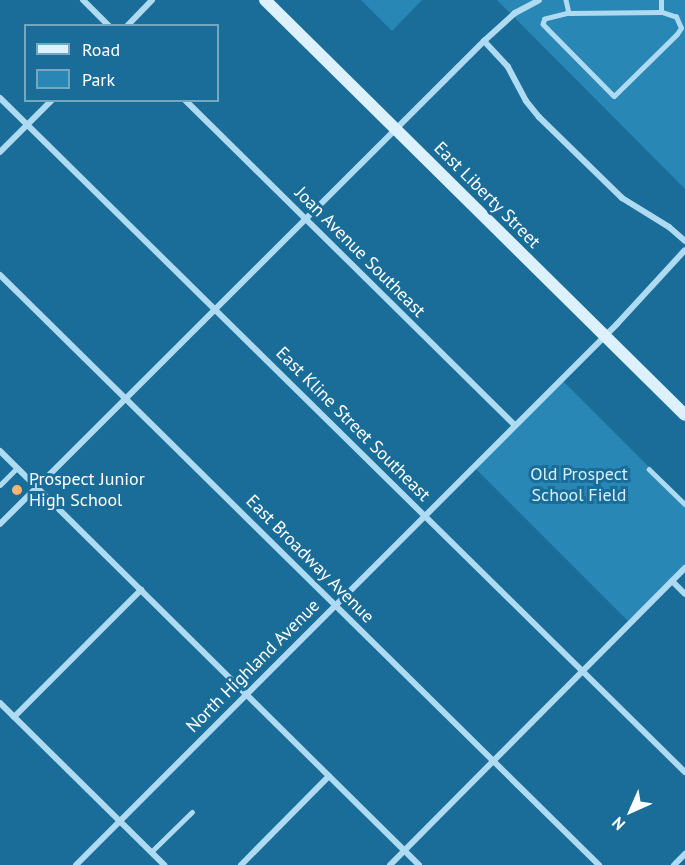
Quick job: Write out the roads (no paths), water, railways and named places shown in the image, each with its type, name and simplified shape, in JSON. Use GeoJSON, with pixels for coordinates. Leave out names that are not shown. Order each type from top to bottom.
{"type":"FeatureCollection","features":[{"type":"Feature","properties":{"kind":"street"},"geometry":{"type":"LineString","coordinates":[[83,0],[107,24]]}},
{"type":"Feature","properties":{"kind":"street"},"geometry":{"type":"LineString","coordinates":[[129,24],[152,0]]}},
{"type":"Feature","properties":{"kind":"street","name":"East Liberty Street"},"geometry":{"type":"LineString","coordinates":[[265,0],[685,415]]}},
{"type":"Feature","properties":{"kind":"street"},"geometry":{"type":"LineString","coordinates":[[0,524],[484,41],[515,13],[538,0]]}},
{"type":"Feature","properties":{"kind":"street"},"geometry":{"type":"LineString","coordinates":[[484,41],[508,67],[526,101],[539,117],[622,198],[669,227],[685,241]]}},
{"type":"Feature","properties":{"kind":"street","name":"East Kline Street Southeast"},"geometry":{"type":"LineString","coordinates":[[0,98],[685,772]]}},
{"type":"Feature","properties":{"kind":"street"},"geometry":{"type":"LineString","coordinates":[[0,152],[50,102]]}},
{"type":"Feature","properties":{"kind":"street","name":"Joan Avenue Southeast"},"geometry":{"type":"LineString","coordinates":[[187,102],[515,425]]}},
{"type":"Feature","properties":{"kind":"street","name":"North Highland Avenue"},"geometry":{"type":"LineString","coordinates":[[76,865],[605,336],[685,250]]}},
{"type":"Feature","properties":{"kind":"street","name":"East Broadway Avenue"},"geometry":{"type":"LineString","coordinates":[[0,275],[598,865]]}},
{"type":"Feature","properties":{"kind":"street"},"geometry":{"type":"LineString","coordinates":[[0,451],[419,865]]}},
{"type":"Feature","properties":{"kind":"street"},"geometry":{"type":"LineString","coordinates":[[390,865],[685,568]]}},
{"type":"Feature","properties":{"kind":"street"},"geometry":{"type":"LineString","coordinates":[[672,581],[685,594]]}},
{"type":"Feature","properties":{"kind":"street"},"geometry":{"type":"LineString","coordinates":[[14,717],[141,590]]}},
{"type":"Feature","properties":{"kind":"street"},"geometry":{"type":"LineString","coordinates":[[0,703],[164,865]]}},
{"type":"Feature","properties":{"kind":"street"},"geometry":{"type":"LineString","coordinates":[[241,865],[329,776]]}},
{"type":"Feature","properties":{"kind":"street"},"geometry":{"type":"LineString","coordinates":[[674,865],[685,854]]}},
{"type":"Feature","properties":{"kind":"lane"},"geometry":{"type":"LineString","coordinates":[[566,0],[569,14]]}},
{"type":"Feature","properties":{"kind":"lane"},"geometry":{"type":"LineString","coordinates":[[661,0],[661,12]]}},
{"type":"Feature","properties":{"kind":"lane"},"geometry":{"type":"LineString","coordinates":[[661,12],[672,15],[679,21],[681,28],[614,96],[543,24],[545,19],[569,14],[661,12]]}},
{"type":"Feature","properties":{"kind":"lane"},"geometry":{"type":"LineString","coordinates":[[0,485],[17,468]]}},
{"type":"Feature","properties":{"kind":"lane"},"geometry":{"type":"LineString","coordinates":[[649,469],[685,504]]}},
{"type":"Feature","properties":{"kind":"lane"},"geometry":{"type":"LineString","coordinates":[[152,852],[192,812]]}},
{"type":"Feature","properties":{"kind":"place","name":"Prospect Junior High School"},"geometry":{"type":"Point","coordinates":[17,490]}},
{"type":"Feature","properties":{"kind":"park label","name":"Old Prospect School Field"},"geometry":{"type":"Point","coordinates":[579,485]}}]}
